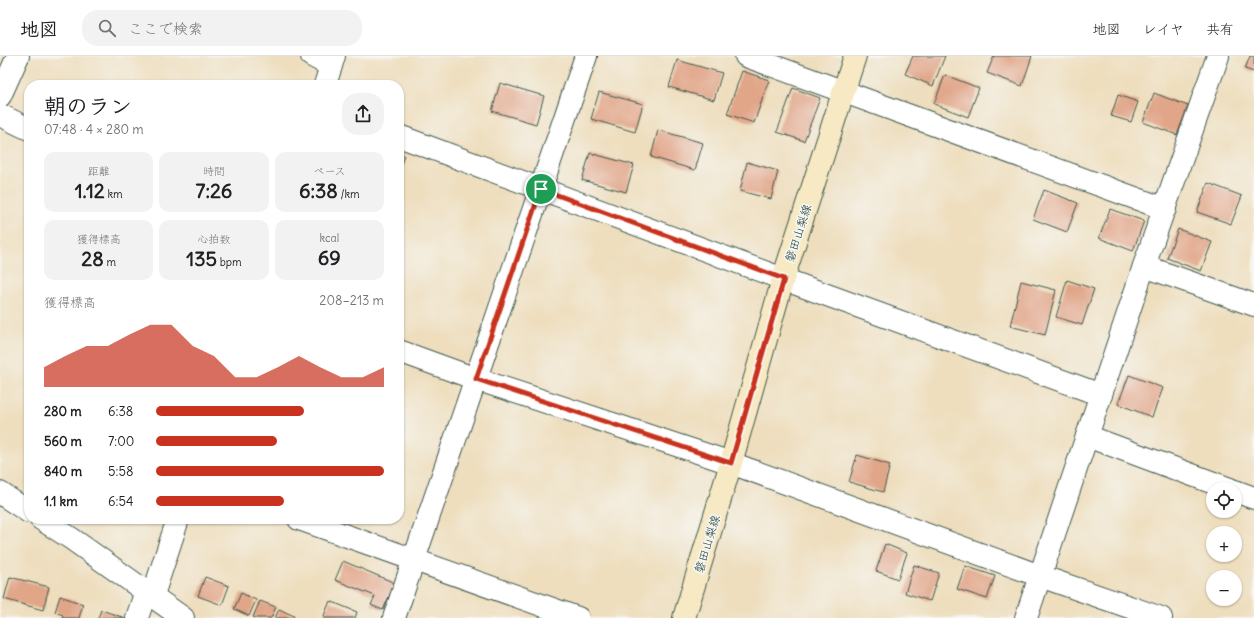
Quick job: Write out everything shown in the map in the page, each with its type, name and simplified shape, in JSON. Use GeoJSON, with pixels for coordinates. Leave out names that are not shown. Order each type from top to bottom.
{"type":"FeatureCollection","features":[{"type":"Feature","properties":{"kind":"main road","name":"磐田山梨線"},"geometry":{"type":"LineString","coordinates":[[684,618],[731,463],[784,279],[855,56]]}},
{"type":"Feature","properties":{"kind":"street"},"geometry":{"type":"LineString","coordinates":[[0,96],[18,56]]}},
{"type":"Feature","properties":{"kind":"street"},"geometry":{"type":"LineString","coordinates":[[312,56],[330,69]]}},
{"type":"Feature","properties":{"kind":"street"},"geometry":{"type":"LineString","coordinates":[[394,618],[586,56]]}},
{"type":"Feature","properties":{"kind":"street"},"geometry":{"type":"LineString","coordinates":[[746,56],[1164,209]]}},
{"type":"Feature","properties":{"kind":"street"},"geometry":{"type":"LineString","coordinates":[[1026,618],[1144,266],[1218,56]]}},
{"type":"Feature","properties":{"kind":"street"},"geometry":{"type":"LineString","coordinates":[[0,115],[24,127]]}},
{"type":"Feature","properties":{"kind":"street"},"geometry":{"type":"LineString","coordinates":[[404,138],[1101,395]]}},
{"type":"Feature","properties":{"kind":"street"},"geometry":{"type":"LineString","coordinates":[[1144,266],[1254,305]]}},
{"type":"Feature","properties":{"kind":"street"},"geometry":{"type":"LineString","coordinates":[[404,353],[476,379],[731,463],[1040,576],[1161,618]]}},
{"type":"Feature","properties":{"kind":"street"},"geometry":{"type":"LineString","coordinates":[[1087,436],[1211,482]]}},
{"type":"Feature","properties":{"kind":"street"},"geometry":{"type":"LineString","coordinates":[[0,493],[24,509]]}},
{"type":"Feature","properties":{"kind":"street"},"geometry":{"type":"LineString","coordinates":[[1242,494],[1254,498]]}},
{"type":"Feature","properties":{"kind":"street"},"geometry":{"type":"LineString","coordinates":[[49,524],[183,618]]}},
{"type":"Feature","properties":{"kind":"street"},"geometry":{"type":"LineString","coordinates":[[137,618],[149,593],[176,524]]}},
{"type":"Feature","properties":{"kind":"street"},"geometry":{"type":"LineString","coordinates":[[313,524],[578,618]]}},
{"type":"Feature","properties":{"kind":"building"},"geometry":{"type":"Polygon","coordinates":[[[913,56],[945,56],[933,86],[905,74],[913,56]]]}},
{"type":"Feature","properties":{"kind":"building"},"geometry":{"type":"Polygon","coordinates":[[[994,56],[1032,56],[1022,86],[987,73],[994,56]]]}},
{"type":"Feature","properties":{"kind":"building"},"geometry":{"type":"Polygon","coordinates":[[[1250,56],[1254,56],[1254,72],[1245,69],[1250,56]]]}},
{"type":"Feature","properties":{"kind":"building"},"geometry":{"type":"Polygon","coordinates":[[[677,60],[722,73],[714,100],[669,87],[677,60]]]}},
{"type":"Feature","properties":{"kind":"building"},"geometry":{"type":"Polygon","coordinates":[[[742,71],[769,80],[754,123],[727,114],[742,71]]]}},
{"type":"Feature","properties":{"kind":"building"},"geometry":{"type":"Polygon","coordinates":[[[945,75],[979,88],[968,117],[934,104],[945,75]]]}},
{"type":"Feature","properties":{"kind":"building"},"geometry":{"type":"Polygon","coordinates":[[[500,83],[544,96],[536,124],[492,111],[500,83]]]}},
{"type":"Feature","properties":{"kind":"building"},"geometry":{"type":"Polygon","coordinates":[[[793,88],[820,98],[804,141],[777,132],[793,88]]]}},
{"type":"Feature","properties":{"kind":"building"},"geometry":{"type":"Polygon","coordinates":[[[599,92],[643,104],[635,132],[591,119],[599,92]]]}},
{"type":"Feature","properties":{"kind":"building"},"geometry":{"type":"Polygon","coordinates":[[[1154,93],[1188,106],[1177,135],[1143,122],[1154,93]]]}},
{"type":"Feature","properties":{"kind":"building"},"geometry":{"type":"Polygon","coordinates":[[[1118,95],[1138,102],[1131,122],[1111,116],[1118,95]]]}},
{"type":"Feature","properties":{"kind":"building"},"geometry":{"type":"Polygon","coordinates":[[[658,130],[703,143],[695,170],[651,157],[658,130]]]}},
{"type":"Feature","properties":{"kind":"building"},"geometry":{"type":"Polygon","coordinates":[[[590,153],[634,165],[626,192],[582,180],[590,153]]]}},
{"type":"Feature","properties":{"kind":"building"},"geometry":{"type":"Polygon","coordinates":[[[747,162],[778,171],[771,199],[740,191],[747,162]]]}},
{"type":"Feature","properties":{"kind":"building"},"geometry":{"type":"Polygon","coordinates":[[[1208,183],[1242,196],[1231,224],[1197,212],[1208,183]]]}},
{"type":"Feature","properties":{"kind":"building"},"geometry":{"type":"Polygon","coordinates":[[[1044,190],[1078,203],[1067,232],[1033,219],[1044,190]]]}},
{"type":"Feature","properties":{"kind":"building"},"geometry":{"type":"Polygon","coordinates":[[[1110,209],[1144,221],[1133,251],[1099,238],[1110,209]]]}},
{"type":"Feature","properties":{"kind":"building"},"geometry":{"type":"Polygon","coordinates":[[[1178,229],[1212,242],[1201,271],[1167,258],[1178,229]]]}},
{"type":"Feature","properties":{"kind":"building"},"geometry":{"type":"Polygon","coordinates":[[[1067,280],[1094,289],[1082,325],[1056,317],[1067,280]]]}},
{"type":"Feature","properties":{"kind":"building"},"geometry":{"type":"Polygon","coordinates":[[[1021,281],[1056,290],[1045,335],[1010,326],[1021,281]]]}},
{"type":"Feature","properties":{"kind":"building"},"geometry":{"type":"Polygon","coordinates":[[[1129,375],[1163,388],[1152,417],[1118,404],[1129,375]]]}},
{"type":"Feature","properties":{"kind":"building"},"geometry":{"type":"Polygon","coordinates":[[[857,455],[890,465],[883,492],[849,482],[857,455]]]}},
{"type":"Feature","properties":{"kind":"building"},"geometry":{"type":"Polygon","coordinates":[[[885,544],[907,553],[898,579],[876,571],[885,544]]]}},
{"type":"Feature","properties":{"kind":"building"},"geometry":{"type":"Polygon","coordinates":[[[343,561],[395,583],[383,610],[371,605],[375,596],[335,580],[343,561]]]}},
{"type":"Feature","properties":{"kind":"building"},"geometry":{"type":"Polygon","coordinates":[[[914,565],[939,573],[930,601],[905,593],[914,565]]]}},
{"type":"Feature","properties":{"kind":"building"},"geometry":{"type":"Polygon","coordinates":[[[965,566],[995,576],[987,599],[957,589],[965,566]]]}},
{"type":"Feature","properties":{"kind":"building"},"geometry":{"type":"Polygon","coordinates":[[[10,577],[49,587],[43,610],[4,599],[10,577]]]}},
{"type":"Feature","properties":{"kind":"building"},"geometry":{"type":"Polygon","coordinates":[[[205,577],[229,586],[222,605],[198,596],[205,577]]]}},
{"type":"Feature","properties":{"kind":"building"},"geometry":{"type":"Polygon","coordinates":[[[241,593],[256,600],[249,616],[234,609],[241,593]]]}},
{"type":"Feature","properties":{"kind":"building"},"geometry":{"type":"Polygon","coordinates":[[[60,596],[83,604],[79,618],[62,618],[63,615],[55,612],[60,596]]]}},
{"type":"Feature","properties":{"kind":"building"},"geometry":{"type":"Polygon","coordinates":[[[260,601],[276,607],[271,618],[253,617],[260,601]]]}},
{"type":"Feature","properties":{"kind":"building"},"geometry":{"type":"Polygon","coordinates":[[[330,601],[357,612],[355,618],[323,618],[330,601]]]}},
{"type":"Feature","properties":{"kind":"building"},"geometry":{"type":"Polygon","coordinates":[[[279,609],[294,616],[293,618],[275,618],[279,609]]]}},
{"type":"Feature","properties":{"kind":"building"},"geometry":{"type":"Polygon","coordinates":[[[101,610],[125,618],[98,618],[101,610]]]}},
{"type":"Feature","properties":{"kind":"route"},"geometry":{"type":"LineString","coordinates":[[541,189],[784,279],[731,463],[476,379],[541,189]]}}]}
